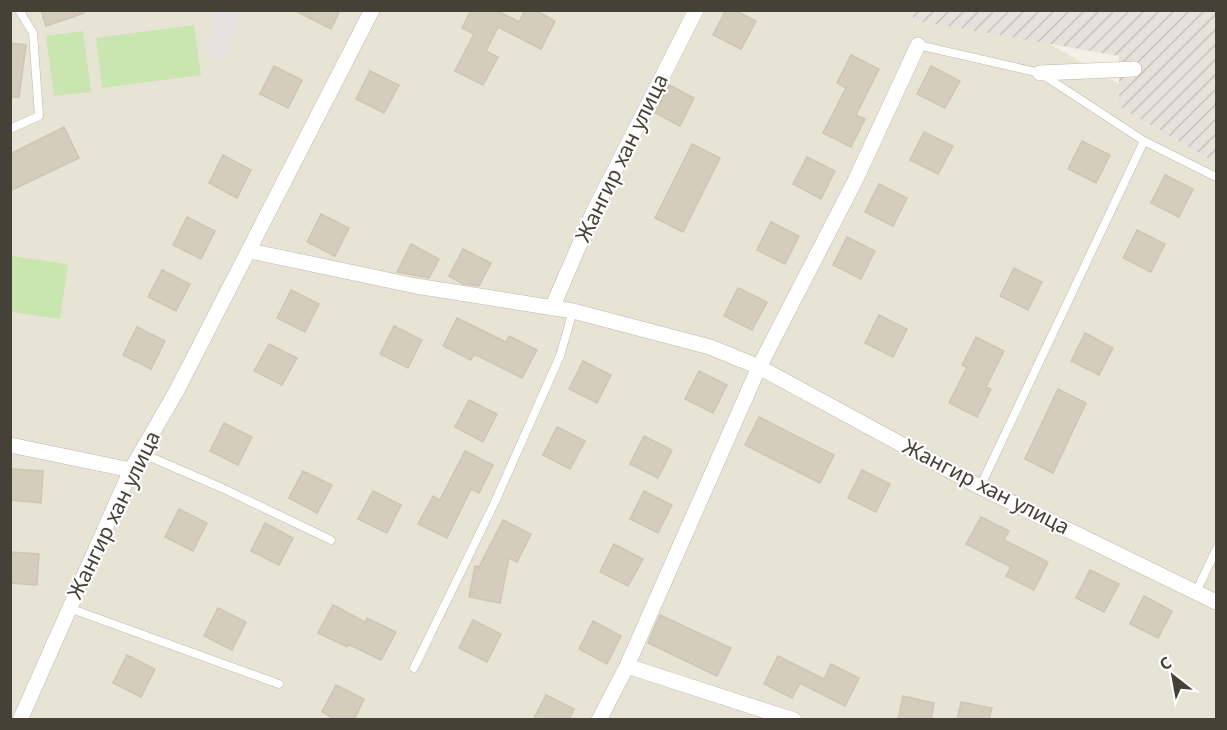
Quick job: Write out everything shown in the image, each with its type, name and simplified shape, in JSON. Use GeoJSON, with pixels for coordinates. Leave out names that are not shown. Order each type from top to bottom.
{"type":"FeatureCollection","features":[{"type":"Feature","properties":{"kind":"street","name":"Жангир хан улица"},"geometry":{"type":"LineString","coordinates":[[20,720],[131,470],[250,250],[372,10]]}},
{"type":"Feature","properties":{"kind":"street","name":"Жангир хан улица"},"geometry":{"type":"LineString","coordinates":[[552,308],[594,211],[696,10]]}},
{"type":"Feature","properties":{"kind":"street"},"geometry":{"type":"LineString","coordinates":[[598,720],[627,666],[759,367],[855,181],[918,45]]}},
{"type":"Feature","properties":{"kind":"street"},"geometry":{"type":"LineString","coordinates":[[1040,73],[1134,69]]}},
{"type":"Feature","properties":{"kind":"street","name":"Жангир хан улица"},"geometry":{"type":"LineString","coordinates":[[250,250],[416,286],[573,311],[710,347],[759,367],[980,487],[1216,602]]}},
{"type":"Feature","properties":{"kind":"street"},"geometry":{"type":"LineString","coordinates":[[10,444],[131,470]]}},
{"type":"Feature","properties":{"kind":"street"},"geometry":{"type":"LineString","coordinates":[[627,666],[794,720]]}},
{"type":"Feature","properties":{"kind":"lane"},"geometry":{"type":"LineString","coordinates":[[10,129],[39,116],[33,33],[19,10]]}},
{"type":"Feature","properties":{"kind":"lane"},"geometry":{"type":"LineString","coordinates":[[918,45],[1040,73],[1144,141],[1216,177]]}},
{"type":"Feature","properties":{"kind":"lane"},"geometry":{"type":"LineString","coordinates":[[980,487],[1144,141]]}},
{"type":"Feature","properties":{"kind":"lane"},"geometry":{"type":"LineString","coordinates":[[414,668],[494,504],[560,356],[573,311]]}},
{"type":"Feature","properties":{"kind":"lane"},"geometry":{"type":"LineString","coordinates":[[141,453],[222,488],[331,540]]}},
{"type":"Feature","properties":{"kind":"lane"},"geometry":{"type":"LineString","coordinates":[[1196,592],[1216,550]]}},
{"type":"Feature","properties":{"kind":"lane"},"geometry":{"type":"LineString","coordinates":[[69,608],[279,684]]}},
{"type":"Feature","properties":{"kind":"shaded area"},"geometry":{"type":"Polygon","coordinates":[[[10,11],[992,11],[1216,139],[1216,719],[11,719],[10,11]]]}},
{"type":"Feature","properties":{"kind":"shaded area"},"geometry":{"type":"Polygon","coordinates":[[[212,11],[243,11],[223,60],[208,54],[212,11]]]}},
{"type":"Feature","properties":{"kind":"shaded area"},"geometry":{"type":"Polygon","coordinates":[[[913,11],[1216,11],[1216,163],[1119,106],[1119,56],[913,20],[913,11]]]}},
{"type":"Feature","properties":{"kind":"green space"},"geometry":{"type":"Polygon","coordinates":[[[194,25],[201,75],[102,88],[96,38],[194,25]]]}},
{"type":"Feature","properties":{"kind":"green space"},"geometry":{"type":"Polygon","coordinates":[[[83,31],[91,92],[54,96],[46,36],[83,31]]]}},
{"type":"Feature","properties":{"kind":"green space"},"geometry":{"type":"Polygon","coordinates":[[[11,256],[68,264],[60,319],[11,312],[11,256]]]}},
{"type":"Feature","properties":{"kind":"building"},"geometry":{"type":"Polygon","coordinates":[[[41,10],[84,10],[84,13],[46,26],[41,10]]]}},
{"type":"Feature","properties":{"kind":"building"},"geometry":{"type":"Polygon","coordinates":[[[294,10],[340,10],[331,29],[294,10]]]}},
{"type":"Feature","properties":{"kind":"building"},"geometry":{"type":"Polygon","coordinates":[[[471,10],[496,10],[519,22],[525,10],[535,10],[555,21],[541,49],[498,27],[486,51],[498,57],[483,85],[455,71],[474,34],[462,28],[471,10]]]}},
{"type":"Feature","properties":{"kind":"building"},"geometry":{"type":"Polygon","coordinates":[[[726,10],[734,10],[756,21],[741,49],[713,35],[726,10]]]}},
{"type":"Feature","properties":{"kind":"building"},"geometry":{"type":"Polygon","coordinates":[[[10,43],[26,45],[19,97],[10,97],[10,43]]]}},
{"type":"Feature","properties":{"kind":"building"},"geometry":{"type":"Polygon","coordinates":[[[851,55],[879,69],[856,115],[865,119],[851,147],[823,133],[846,88],[837,83],[851,55]]]}},
{"type":"Feature","properties":{"kind":"building"},"geometry":{"type":"Polygon","coordinates":[[[274,66],[302,80],[288,108],[260,94],[274,66]]]}},
{"type":"Feature","properties":{"kind":"building"},"geometry":{"type":"Polygon","coordinates":[[[931,66],[960,81],[945,108],[917,94],[931,66]]]}},
{"type":"Feature","properties":{"kind":"building"},"geometry":{"type":"Polygon","coordinates":[[[370,71],[399,85],[384,113],[356,99],[370,71]]]}},
{"type":"Feature","properties":{"kind":"building"},"geometry":{"type":"Polygon","coordinates":[[[669,85],[694,98],[680,126],[655,113],[669,85]]]}},
{"type":"Feature","properties":{"kind":"building"},"geometry":{"type":"Polygon","coordinates":[[[64,127],[79,158],[10,191],[10,154],[64,127]]]}},
{"type":"Feature","properties":{"kind":"building"},"geometry":{"type":"Polygon","coordinates":[[[924,132],[953,146],[938,174],[910,160],[924,132]]]}},
{"type":"Feature","properties":{"kind":"building"},"geometry":{"type":"Polygon","coordinates":[[[1082,141],[1110,155],[1096,183],[1068,169],[1082,141]]]}},
{"type":"Feature","properties":{"kind":"building"},"geometry":{"type":"Polygon","coordinates":[[[692,144],[720,158],[683,232],[655,218],[692,144]]]}},
{"type":"Feature","properties":{"kind":"building"},"geometry":{"type":"Polygon","coordinates":[[[223,155],[251,170],[237,198],[209,183],[223,155]]]}},
{"type":"Feature","properties":{"kind":"building"},"geometry":{"type":"Polygon","coordinates":[[[807,157],[835,171],[821,199],[793,184],[807,157]]]}},
{"type":"Feature","properties":{"kind":"building"},"geometry":{"type":"Polygon","coordinates":[[[1165,175],[1193,189],[1179,217],[1151,203],[1165,175]]]}},
{"type":"Feature","properties":{"kind":"building"},"geometry":{"type":"Polygon","coordinates":[[[879,184],[907,198],[893,226],[865,212],[879,184]]]}},
{"type":"Feature","properties":{"kind":"building"},"geometry":{"type":"Polygon","coordinates":[[[321,214],[349,228],[335,256],[307,242],[321,214]]]}},
{"type":"Feature","properties":{"kind":"building"},"geometry":{"type":"Polygon","coordinates":[[[187,217],[215,231],[201,259],[173,245],[187,217]]]}},
{"type":"Feature","properties":{"kind":"building"},"geometry":{"type":"Polygon","coordinates":[[[771,222],[799,236],[785,264],[757,250],[771,222]]]}},
{"type":"Feature","properties":{"kind":"building"},"geometry":{"type":"Polygon","coordinates":[[[1137,230],[1165,244],[1151,272],[1123,258],[1137,230]]]}},
{"type":"Feature","properties":{"kind":"building"},"geometry":{"type":"Polygon","coordinates":[[[847,237],[875,251],[861,279],[833,265],[847,237]]]}},
{"type":"Feature","properties":{"kind":"building"},"geometry":{"type":"Polygon","coordinates":[[[411,244],[439,259],[429,278],[397,272],[411,244]]]}},
{"type":"Feature","properties":{"kind":"building"},"geometry":{"type":"Polygon","coordinates":[[[463,249],[491,263],[479,286],[463,284],[449,276],[463,249]]]}},
{"type":"Feature","properties":{"kind":"building"},"geometry":{"type":"Polygon","coordinates":[[[1014,268],[1042,282],[1028,310],[1000,296],[1014,268]]]}},
{"type":"Feature","properties":{"kind":"building"},"geometry":{"type":"Polygon","coordinates":[[[162,270],[190,284],[176,311],[148,297],[162,270]]]}},
{"type":"Feature","properties":{"kind":"building"},"geometry":{"type":"Polygon","coordinates":[[[738,288],[767,302],[752,330],[724,316],[738,288]]]}},
{"type":"Feature","properties":{"kind":"building"},"geometry":{"type":"Polygon","coordinates":[[[291,290],[319,304],[305,332],[277,318],[291,290]]]}},
{"type":"Feature","properties":{"kind":"building"},"geometry":{"type":"Polygon","coordinates":[[[879,315],[907,329],[893,357],[865,343],[879,315]]]}},
{"type":"Feature","properties":{"kind":"building"},"geometry":{"type":"Polygon","coordinates":[[[457,318],[506,342],[509,336],[537,350],[522,378],[474,354],[471,360],[443,346],[457,318]]]}},
{"type":"Feature","properties":{"kind":"building"},"geometry":{"type":"Polygon","coordinates":[[[394,326],[422,340],[408,368],[380,354],[394,326]]]}},
{"type":"Feature","properties":{"kind":"building"},"geometry":{"type":"Polygon","coordinates":[[[137,327],[165,341],[151,369],[123,355],[137,327]]]}},
{"type":"Feature","properties":{"kind":"building"},"geometry":{"type":"Polygon","coordinates":[[[1085,333],[1113,348],[1099,375],[1071,361],[1085,333]]]}},
{"type":"Feature","properties":{"kind":"building"},"geometry":{"type":"Polygon","coordinates":[[[976,337],[1004,351],[986,387],[991,389],[977,417],[949,403],[967,367],[962,365],[976,337]]]}},
{"type":"Feature","properties":{"kind":"building"},"geometry":{"type":"Polygon","coordinates":[[[269,344],[297,358],[282,385],[254,371],[269,344]]]}},
{"type":"Feature","properties":{"kind":"building"},"geometry":{"type":"Polygon","coordinates":[[[583,361],[611,375],[597,403],[569,389],[583,361]]]}},
{"type":"Feature","properties":{"kind":"building"},"geometry":{"type":"Polygon","coordinates":[[[699,371],[727,385],[713,413],[685,399],[699,371]]]}},
{"type":"Feature","properties":{"kind":"building"},"geometry":{"type":"Polygon","coordinates":[[[1058,389],[1086,403],[1053,473],[1025,459],[1058,389]]]}},
{"type":"Feature","properties":{"kind":"building"},"geometry":{"type":"Polygon","coordinates":[[[469,400],[497,414],[483,442],[455,427],[469,400]]]}},
{"type":"Feature","properties":{"kind":"building"},"geometry":{"type":"Polygon","coordinates":[[[759,417],[834,455],[820,483],[745,445],[759,417]]]}},
{"type":"Feature","properties":{"kind":"building"},"geometry":{"type":"Polygon","coordinates":[[[224,423],[252,437],[238,465],[210,451],[224,423]]]}},
{"type":"Feature","properties":{"kind":"building"},"geometry":{"type":"Polygon","coordinates":[[[557,427],[585,441],[570,469],[543,455],[557,427]]]}},
{"type":"Feature","properties":{"kind":"building"},"geometry":{"type":"Polygon","coordinates":[[[644,436],[672,450],[658,478],[630,464],[644,436]]]}},
{"type":"Feature","properties":{"kind":"building"},"geometry":{"type":"Polygon","coordinates":[[[465,451],[493,465],[479,493],[471,489],[447,538],[418,524],[433,496],[440,500],[465,451]]]}},
{"type":"Feature","properties":{"kind":"building"},"geometry":{"type":"Polygon","coordinates":[[[12,469],[43,471],[41,503],[10,500],[12,469]]]}},
{"type":"Feature","properties":{"kind":"building"},"geometry":{"type":"Polygon","coordinates":[[[862,470],[890,484],[876,512],[848,498],[862,470]]]}},
{"type":"Feature","properties":{"kind":"building"},"geometry":{"type":"Polygon","coordinates":[[[303,471],[332,485],[317,513],[289,498],[303,471]]]}},
{"type":"Feature","properties":{"kind":"building"},"geometry":{"type":"Polygon","coordinates":[[[373,491],[401,505],[387,533],[358,519],[373,491]]]}},
{"type":"Feature","properties":{"kind":"building"},"geometry":{"type":"Polygon","coordinates":[[[644,491],[672,505],[658,533],[630,519],[644,491]]]}},
{"type":"Feature","properties":{"kind":"building"},"geometry":{"type":"Polygon","coordinates":[[[179,509],[207,523],[193,551],[165,537],[179,509]]]}},
{"type":"Feature","properties":{"kind":"building"},"geometry":{"type":"Polygon","coordinates":[[[981,517],[1009,531],[1004,540],[1048,562],[1034,590],[1006,576],[1011,567],[966,544],[981,517]]]}},
{"type":"Feature","properties":{"kind":"building"},"geometry":{"type":"Polygon","coordinates":[[[503,520],[531,534],[517,562],[509,558],[500,603],[469,597],[475,566],[479,567],[503,520]]]}},
{"type":"Feature","properties":{"kind":"building"},"geometry":{"type":"Polygon","coordinates":[[[265,523],[293,538],[279,565],[251,551],[265,523]]]}},
{"type":"Feature","properties":{"kind":"building"},"geometry":{"type":"Polygon","coordinates":[[[614,544],[643,559],[628,586],[600,572],[614,544]]]}},
{"type":"Feature","properties":{"kind":"building"},"geometry":{"type":"Polygon","coordinates":[[[10,552],[39,554],[37,585],[10,583],[10,552]]]}},
{"type":"Feature","properties":{"kind":"building"},"geometry":{"type":"Polygon","coordinates":[[[1090,570],[1119,584],[1104,612],[1076,598],[1090,570]]]}},
{"type":"Feature","properties":{"kind":"building"},"geometry":{"type":"Polygon","coordinates":[[[1144,596],[1172,611],[1158,638],[1130,624],[1144,596]]]}},
{"type":"Feature","properties":{"kind":"building"},"geometry":{"type":"Polygon","coordinates":[[[333,605],[365,622],[367,618],[396,632],[381,660],[318,633],[333,605]]]}},
{"type":"Feature","properties":{"kind":"building"},"geometry":{"type":"Polygon","coordinates":[[[218,608],[246,622],[232,650],[204,636],[218,608]]]}},
{"type":"Feature","properties":{"kind":"building"},"geometry":{"type":"Polygon","coordinates":[[[660,615],[731,648],[717,676],[648,643],[660,615]]]}},
{"type":"Feature","properties":{"kind":"building"},"geometry":{"type":"Polygon","coordinates":[[[473,620],[501,634],[487,662],[459,648],[473,620]]]}},
{"type":"Feature","properties":{"kind":"building"},"geometry":{"type":"Polygon","coordinates":[[[593,621],[621,636],[607,664],[579,649],[593,621]]]}},
{"type":"Feature","properties":{"kind":"building"},"geometry":{"type":"Polygon","coordinates":[[[127,655],[155,669],[141,697],[113,683],[127,655]]]}},
{"type":"Feature","properties":{"kind":"building"},"geometry":{"type":"Polygon","coordinates":[[[778,656],[824,679],[831,664],[859,678],[845,706],[800,683],[792,698],[764,684],[778,656]]]}},
{"type":"Feature","properties":{"kind":"building"},"geometry":{"type":"Polygon","coordinates":[[[336,685],[364,699],[354,720],[336,720],[322,712],[336,685]]]}},
{"type":"Feature","properties":{"kind":"building"},"geometry":{"type":"Polygon","coordinates":[[[546,695],[574,709],[569,720],[533,720],[546,695]]]}},
{"type":"Feature","properties":{"kind":"building"},"geometry":{"type":"Polygon","coordinates":[[[903,696],[934,703],[931,720],[898,720],[903,696]]]}},
{"type":"Feature","properties":{"kind":"building"},"geometry":{"type":"Polygon","coordinates":[[[961,702],[992,708],[989,720],[957,720],[961,702]]]}}]}
